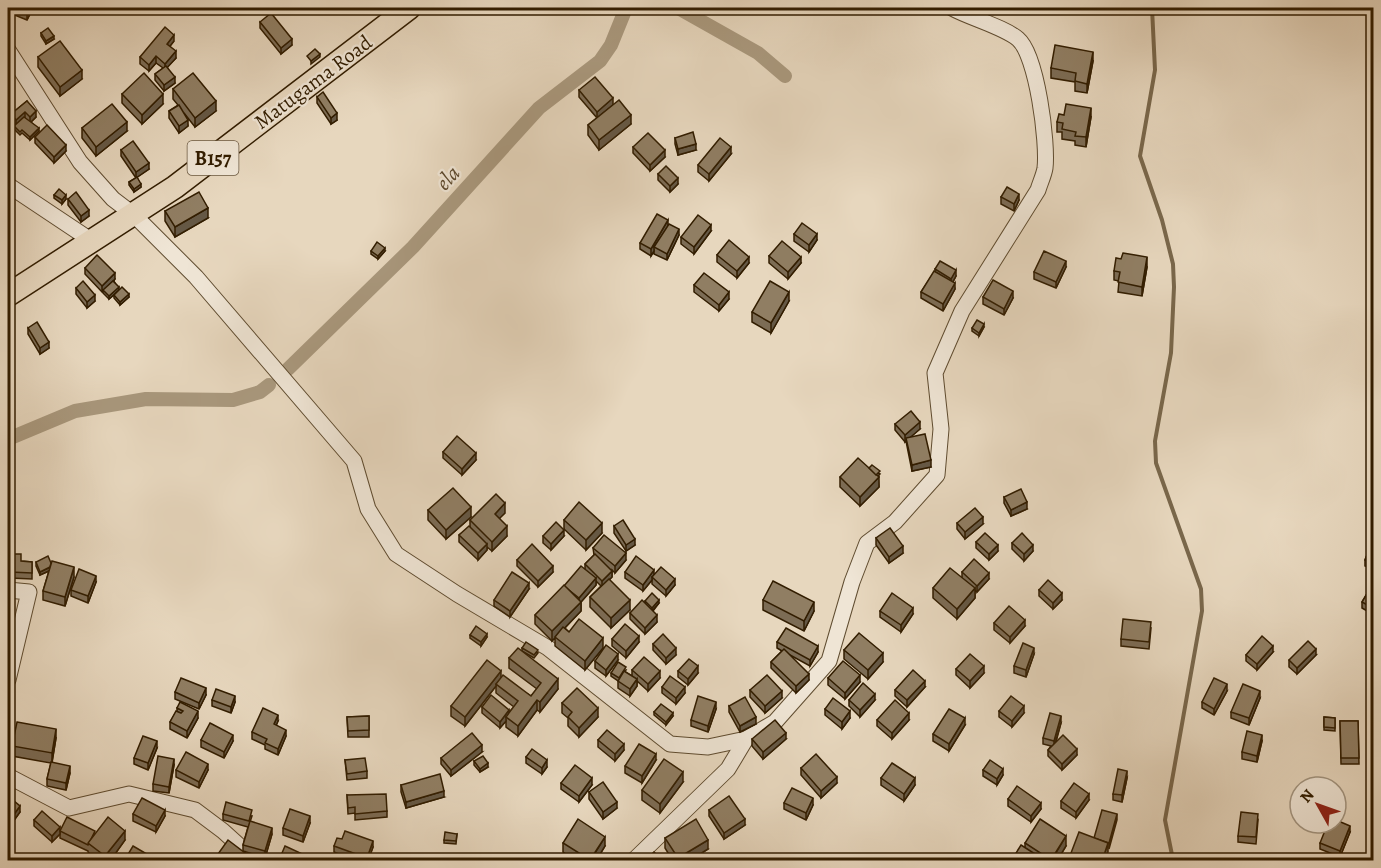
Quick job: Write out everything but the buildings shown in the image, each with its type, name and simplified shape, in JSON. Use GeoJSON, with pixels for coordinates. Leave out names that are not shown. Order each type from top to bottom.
{"type":"FeatureCollection","features":[{"type":"Feature","properties":{"kind":"main road","name":"Matugama Road"},"geometry":{"type":"LineString","coordinates":[[8,295],[175,187],[408,8]]}},
{"type":"Feature","properties":{"kind":"street"},"geometry":{"type":"LineString","coordinates":[[8,50],[80,162],[113,199],[134,215],[196,277],[354,461],[368,509],[396,554],[456,594],[548,648],[670,744],[708,747],[746,739],[775,722],[829,661],[852,582],[867,543],[896,522],[937,475],[941,429],[935,373],[962,311],[1038,190],[1045,168],[1041,119],[1032,67],[1024,46],[1012,35],[952,8]]}},
{"type":"Feature","properties":{"kind":"street"},"geometry":{"type":"LineString","coordinates":[[8,185],[92,241]]}},
{"type":"Feature","properties":{"kind":"street"},"geometry":{"type":"LineString","coordinates":[[8,590],[29,591],[8,680]]}},
{"type":"Feature","properties":{"kind":"street"},"geometry":{"type":"LineString","coordinates":[[634,861],[728,769],[746,739]]}},
{"type":"Feature","properties":{"kind":"street"},"geometry":{"type":"LineString","coordinates":[[8,776],[69,808],[129,794],[195,810],[223,831],[255,861]]}},
{"type":"Feature","properties":{"kind":"waterway","name":"ela"},"geometry":{"type":"LineString","coordinates":[[288,369],[413,247],[539,108],[600,61],[611,45],[626,8]]}},
{"type":"Feature","properties":{"kind":"waterway","name":"ela"},"geometry":{"type":"LineString","coordinates":[[678,8],[758,53],[785,76]]}},
{"type":"Feature","properties":{"kind":"waterway"},"geometry":{"type":"LineString","coordinates":[[1152,8],[1155,70],[1140,156],[1162,220],[1173,264],[1174,287],[1171,353],[1155,441],[1156,463],[1201,589],[1202,611],[1165,820],[1173,860]]}},
{"type":"Feature","properties":{"kind":"waterway","name":"ela"},"geometry":{"type":"LineString","coordinates":[[8,439],[75,411],[146,399],[233,400],[260,392],[269,385]]}}]}
